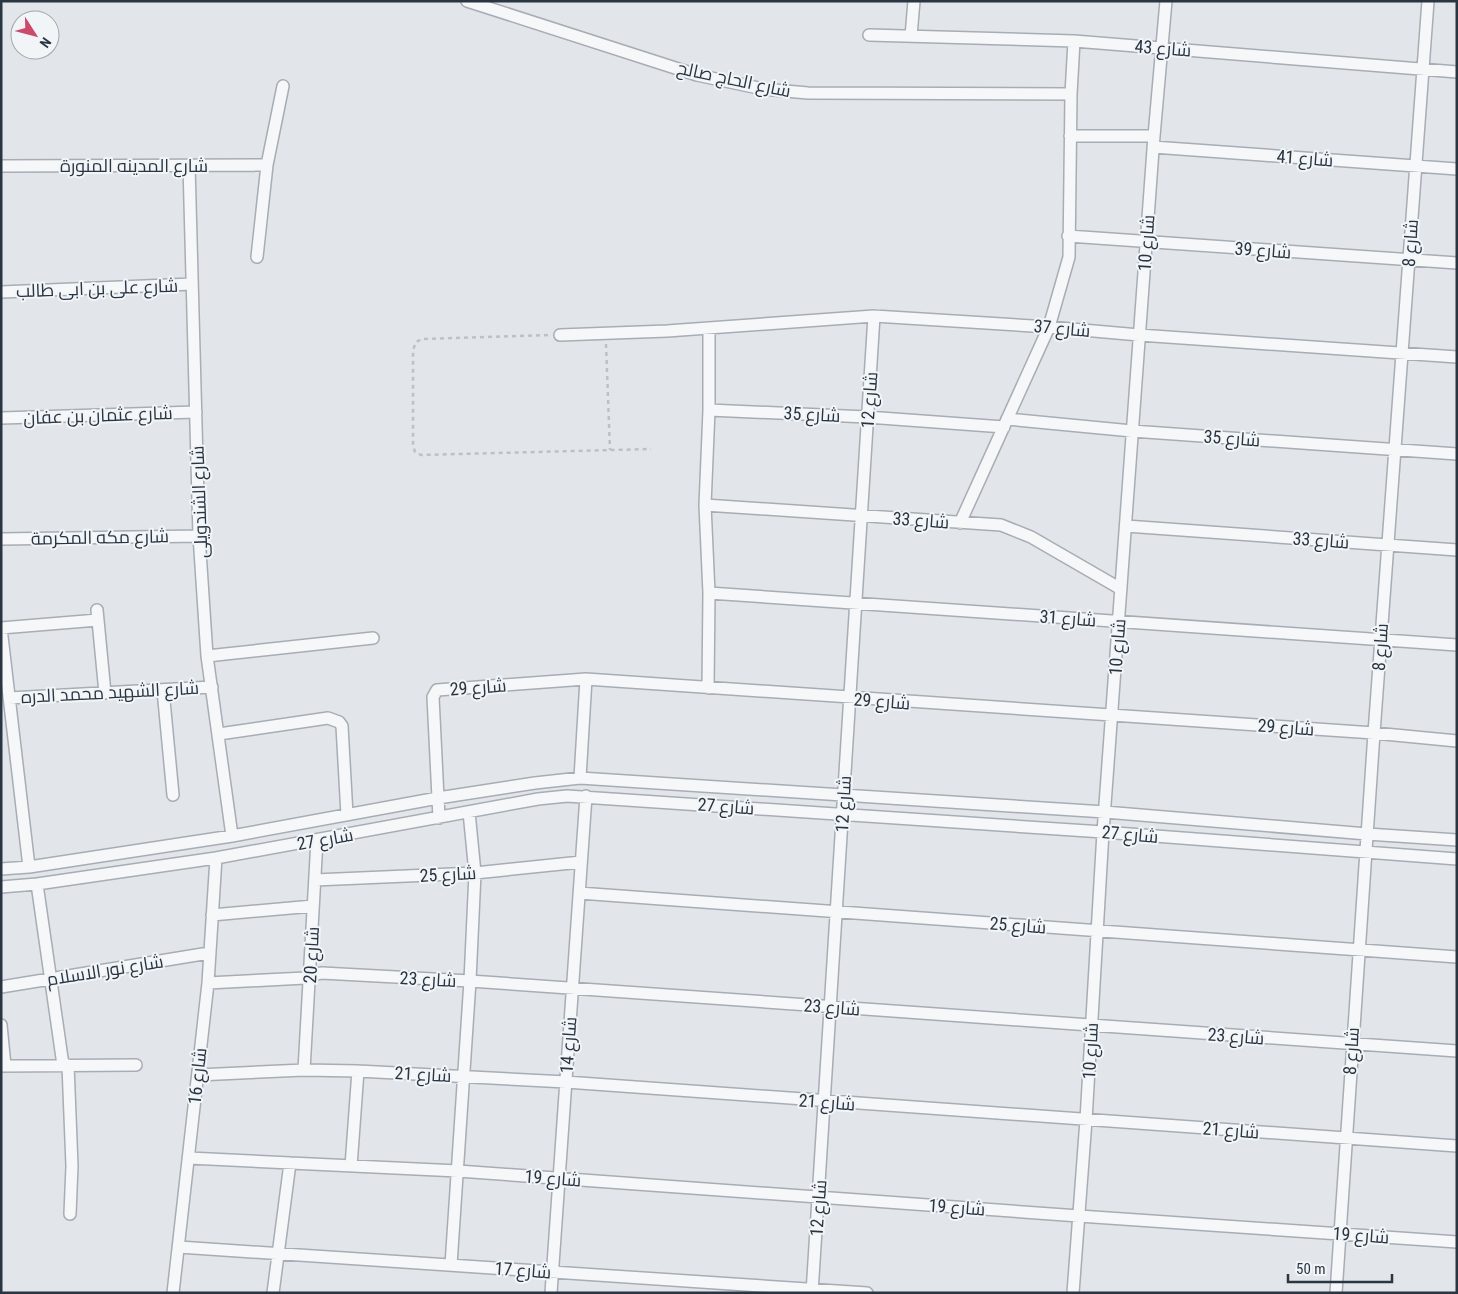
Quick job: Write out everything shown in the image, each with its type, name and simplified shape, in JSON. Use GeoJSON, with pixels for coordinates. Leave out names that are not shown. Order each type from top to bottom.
{"type":"FeatureCollection","features":[{"type":"Feature","properties":{"kind":"street","name":"شارع الحاج صالح"},"geometry":{"type":"LineString","coordinates":[[467,1],[697,75],[762,89],[808,93],[1071,94]]}},
{"type":"Feature","properties":{"kind":"street"},"geometry":{"type":"LineString","coordinates":[[910,36],[914,1]]}},
{"type":"Feature","properties":{"kind":"street","name":"شارع 10"},"geometry":{"type":"LineString","coordinates":[[1073,1293],[1086,1120],[1103,832],[1146,241],[1166,1]]}},
{"type":"Feature","properties":{"kind":"street","name":"شارع 8"},"geometry":{"type":"LineString","coordinates":[[1336,1293],[1366,834],[1428,1]]}},
{"type":"Feature","properties":{"kind":"street","name":"شارع 43"},"geometry":{"type":"LineString","coordinates":[[869,35],[1074,41],[1457,72]]}},
{"type":"Feature","properties":{"kind":"street"},"geometry":{"type":"LineString","coordinates":[[960,523],[1049,327],[1069,257],[1070,136],[1074,41]]}},
{"type":"Feature","properties":{"kind":"street"},"geometry":{"type":"LineString","coordinates":[[256,257],[268,165],[283,86]]}},
{"type":"Feature","properties":{"kind":"street","name":"شارع 41"},"geometry":{"type":"LineString","coordinates":[[1070,136],[1154,141],[1457,169]]}},
{"type":"Feature","properties":{"kind":"street","name":"شارع الشندويلى"},"geometry":{"type":"LineString","coordinates":[[189,165],[199,536],[207,656],[232,836]]}},
{"type":"Feature","properties":{"kind":"street","name":"شارع المدينه المنورة"},"geometry":{"type":"LineString","coordinates":[[1,166],[268,165]]}},
{"type":"Feature","properties":{"kind":"street","name":"شارع 39"},"geometry":{"type":"LineString","coordinates":[[1068,236],[1457,264]]}},
{"type":"Feature","properties":{"kind":"street","name":"شارع على بن ابى طالب"},"geometry":{"type":"LineString","coordinates":[[1,292],[192,284]]}},
{"type":"Feature","properties":{"kind":"street","name":"شارع 37"},"geometry":{"type":"LineString","coordinates":[[560,335],[667,331],[874,316],[1457,357]]}},
{"type":"Feature","properties":{"kind":"street","name":"شارع 12"},"geometry":{"type":"LineString","coordinates":[[812,1291],[838,912],[843,796],[874,316]]}},
{"type":"Feature","properties":{"kind":"street"},"geometry":{"type":"LineString","coordinates":[[708,688],[709,593],[705,505],[709,410],[709,328]]}},
{"type":"Feature","properties":{"kind":"street","name":"شارع 35"},"geometry":{"type":"LineString","coordinates":[[709,410],[1005,423],[1457,454]]}},
{"type":"Feature","properties":{"kind":"street","name":"شارع عثمان بن عفان"},"geometry":{"type":"LineString","coordinates":[[1,418],[196,412]]}},
{"type":"Feature","properties":{"kind":"street","name":"شارع 33"},"geometry":{"type":"LineString","coordinates":[[705,505],[1001,525],[1021,532],[1121,589]]}},
{"type":"Feature","properties":{"kind":"street","name":"شارع 33"},"geometry":{"type":"LineString","coordinates":[[1126,526],[1457,550]]}},
{"type":"Feature","properties":{"kind":"street","name":"شارع مكه المكرمة"},"geometry":{"type":"LineString","coordinates":[[1,539],[199,536]]}},
{"type":"Feature","properties":{"kind":"street","name":"شارع 31"},"geometry":{"type":"LineString","coordinates":[[709,593],[1457,645]]}},
{"type":"Feature","properties":{"kind":"street"},"geometry":{"type":"LineString","coordinates":[[29,867],[1,628],[97,615],[105,693]]}},
{"type":"Feature","properties":{"kind":"street"},"geometry":{"type":"LineString","coordinates":[[207,656],[373,638]]}},
{"type":"Feature","properties":{"kind":"street"},"geometry":{"type":"LineString","coordinates":[[580,778],[586,679]]}},
{"type":"Feature","properties":{"kind":"street","name":"شارع 29"},"geometry":{"type":"LineString","coordinates":[[439,818],[433,697],[437,690],[586,679],[1374,733],[1457,741]]}},
{"type":"Feature","properties":{"kind":"street","name":"شارع الشهيد محمد الدره"},"geometry":{"type":"LineString","coordinates":[[9,698],[212,687]]}},
{"type":"Feature","properties":{"kind":"street"},"geometry":{"type":"LineString","coordinates":[[163,690],[173,795]]}},
{"type":"Feature","properties":{"kind":"street"},"geometry":{"type":"LineString","coordinates":[[219,734],[328,718],[339,722],[342,726],[347,815]]}},
{"type":"Feature","properties":{"kind":"street","name":"شارع 27"},"geometry":{"type":"LineString","coordinates":[[1,869],[29,867],[232,836],[438,798],[580,778],[1105,812],[1457,840]]}},
{"type":"Feature","properties":{"kind":"street","name":"شارع 27"},"geometry":{"type":"LineString","coordinates":[[1,887],[37,884],[216,858],[538,799],[567,796],[1103,832],[1457,859]]}},
{"type":"Feature","properties":{"kind":"street","name":"شارع 14"},"geometry":{"type":"LineString","coordinates":[[551,1293],[586,796]]}},
{"type":"Feature","properties":{"kind":"street"},"geometry":{"type":"LineString","coordinates":[[451,1265],[470,981],[475,873],[469,812]]}},
{"type":"Feature","properties":{"kind":"street","name":"شارع 20"},"geometry":{"type":"LineString","coordinates":[[304,1070],[317,840]]}},
{"type":"Feature","properties":{"kind":"street","name":"شارع 16"},"geometry":{"type":"LineString","coordinates":[[173,1293],[208,983],[216,858]]}},
{"type":"Feature","properties":{"kind":"street","name":"شارع 25"},"geometry":{"type":"LineString","coordinates":[[315,880],[475,873],[581,862]]}},
{"type":"Feature","properties":{"kind":"street"},"geometry":{"type":"LineString","coordinates":[[37,884],[66,1065],[72,1166],[70,1214]]}},
{"type":"Feature","properties":{"kind":"street","name":"شارع 25"},"geometry":{"type":"LineString","coordinates":[[579,894],[1457,957]]}},
{"type":"Feature","properties":{"kind":"street"},"geometry":{"type":"LineString","coordinates":[[212,915],[313,906]]}},
{"type":"Feature","properties":{"kind":"street","name":"شارع نور الاسلام"},"geometry":{"type":"LineString","coordinates":[[1,987],[209,953]]}},
{"type":"Feature","properties":{"kind":"street","name":"شارع 23"},"geometry":{"type":"LineString","coordinates":[[208,983],[300,979],[322,973],[470,981],[1457,1051]]}},
{"type":"Feature","properties":{"kind":"street"},"geometry":{"type":"LineString","coordinates":[[1,1024],[3,1066],[136,1065]]}},
{"type":"Feature","properties":{"kind":"street","name":"شارع 21"},"geometry":{"type":"LineString","coordinates":[[198,1075],[304,1070],[464,1076],[1457,1146]]}},
{"type":"Feature","properties":{"kind":"street"},"geometry":{"type":"LineString","coordinates":[[351,1166],[358,1071]]}},
{"type":"Feature","properties":{"kind":"street","name":"شارع 19"},"geometry":{"type":"LineString","coordinates":[[189,1158],[458,1171],[1457,1242]]}},
{"type":"Feature","properties":{"kind":"street"},"geometry":{"type":"LineString","coordinates":[[273,1293],[290,1162]]}},
{"type":"Feature","properties":{"kind":"street","name":"شارع 17"},"geometry":{"type":"LineString","coordinates":[[179,1247],[812,1291],[867,1293]]}},
{"type":"Feature","properties":{"kind":"path"},"geometry":{"type":"LineString","coordinates":[[605,333],[610,450]]}},
{"type":"Feature","properties":{"kind":"path"},"geometry":{"type":"LineString","coordinates":[[560,335],[422,339],[416,342],[412,350],[414,449],[421,455],[651,449]]}}]}
